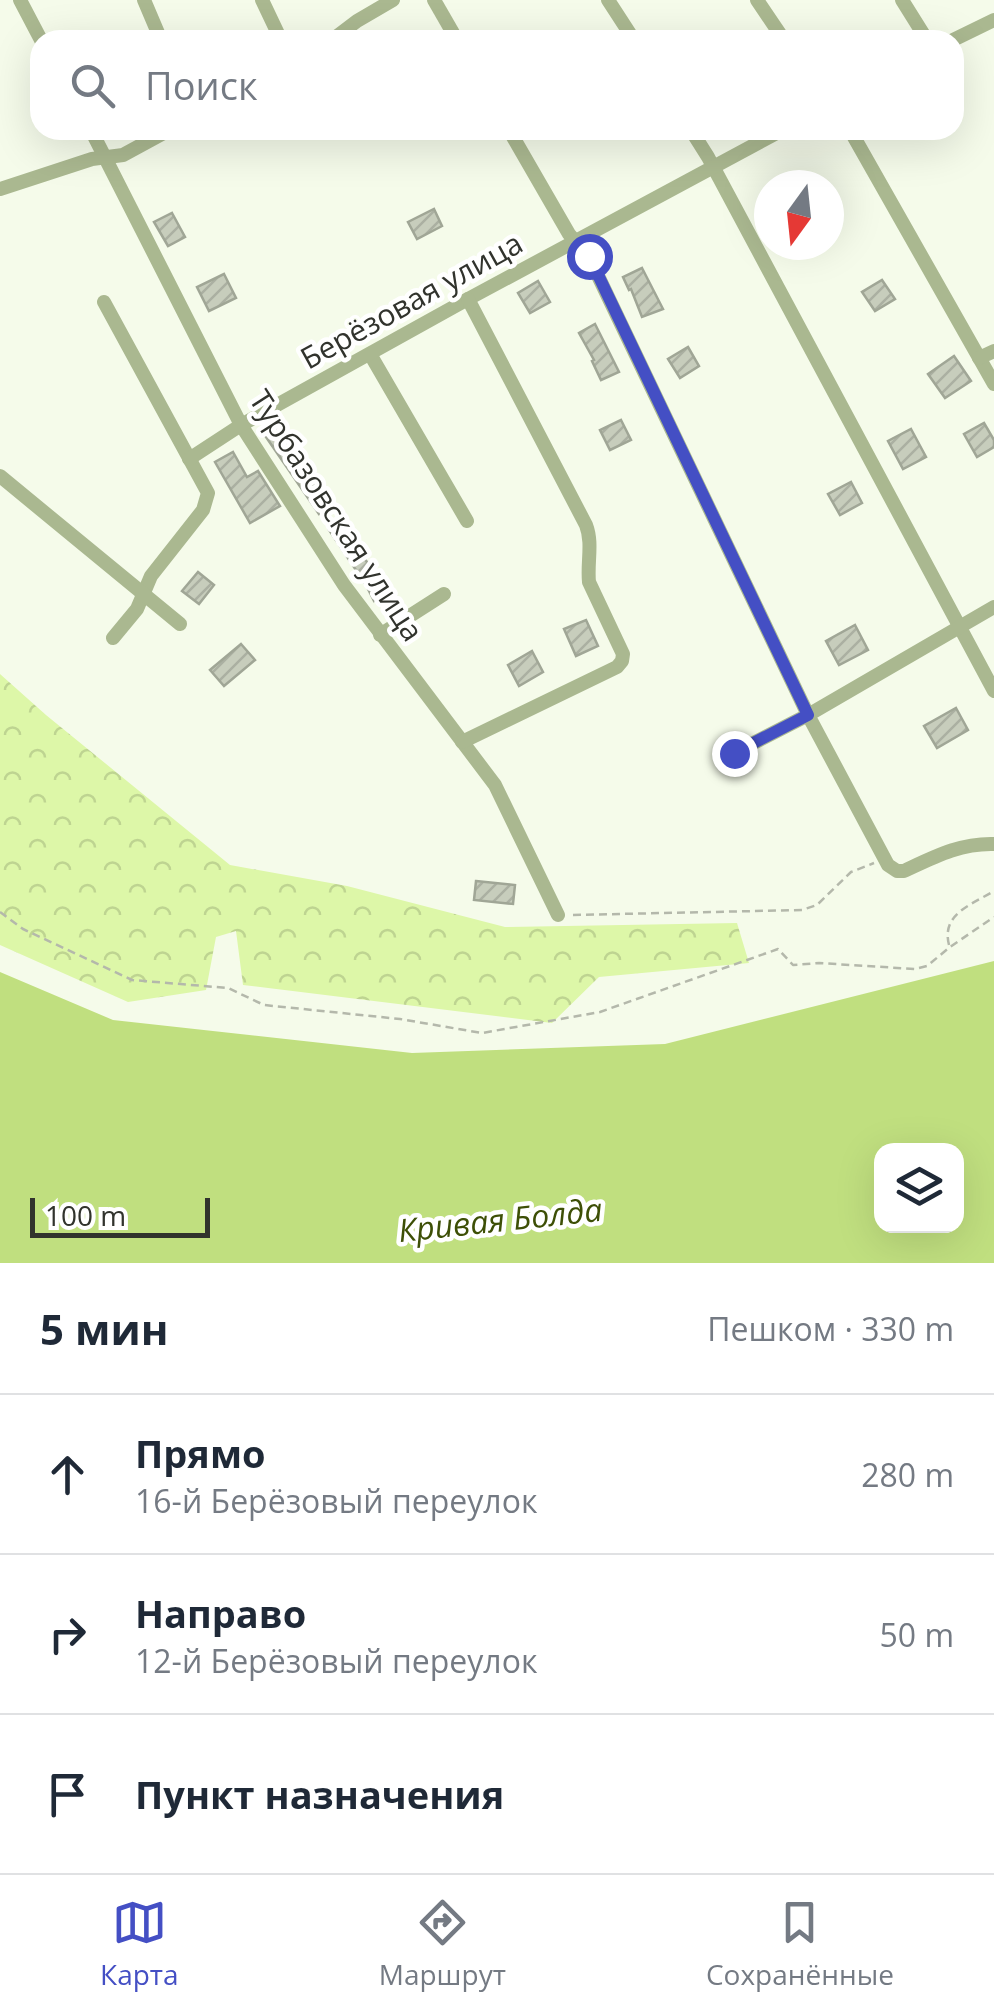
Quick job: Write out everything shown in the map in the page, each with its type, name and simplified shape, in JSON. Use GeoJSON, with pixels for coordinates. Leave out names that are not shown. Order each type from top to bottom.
{"type":"FeatureCollection","features":[{"type":"Feature","properties":{"kind":"street"},"geometry":{"type":"LineString","coordinates":[[20,0],[36,30]]}},
{"type":"Feature","properties":{"kind":"street"},"geometry":{"type":"LineString","coordinates":[[144,0],[157,30]]}},
{"type":"Feature","properties":{"kind":"street"},"geometry":{"type":"LineString","coordinates":[[262,0],[276,30]]}},
{"type":"Feature","properties":{"kind":"street"},"geometry":{"type":"LineString","coordinates":[[345,30],[393,0]]}},
{"type":"Feature","properties":{"kind":"street"},"geometry":{"type":"LineString","coordinates":[[434,0],[451,30]]}},
{"type":"Feature","properties":{"kind":"street"},"geometry":{"type":"LineString","coordinates":[[608,0],[628,30]]}},
{"type":"Feature","properties":{"kind":"street"},"geometry":{"type":"LineString","coordinates":[[757,0],[777,30]]}},
{"type":"Feature","properties":{"kind":"street"},"geometry":{"type":"LineString","coordinates":[[902,0],[920,30]]}},
{"type":"Feature","properties":{"kind":"street"},"geometry":{"type":"LineString","coordinates":[[964,34],[994,20]]}},
{"type":"Feature","properties":{"kind":"street","name":"Турбазовская улица"},"geometry":{"type":"LineString","coordinates":[[96,140],[240,425],[344,586],[495,786],[558,916]]}},
{"type":"Feature","properties":{"kind":"street"},"geometry":{"type":"LineString","coordinates":[[0,189],[92,160],[124,156],[152,140]]}},
{"type":"Feature","properties":{"kind":"street"},"geometry":{"type":"LineString","coordinates":[[515,140],[569,234],[589,256],[808,715],[885,860],[892,868],[904,871],[948,850],[994,844]]}},
{"type":"Feature","properties":{"kind":"street"},"geometry":{"type":"LineString","coordinates":[[697,140],[994,691]]}},
{"type":"Feature","properties":{"kind":"street","name":"Берёзовая улица"},"geometry":{"type":"LineString","coordinates":[[189,458],[240,425],[763,140]]}},
{"type":"Feature","properties":{"kind":"street"},"geometry":{"type":"LineString","coordinates":[[856,140],[994,384]]}},
{"type":"Feature","properties":{"kind":"street"},"geometry":{"type":"LineString","coordinates":[[462,742],[617,667],[623,654],[589,582],[589,532],[468,299]]}},
{"type":"Feature","properties":{"kind":"street"},"geometry":{"type":"LineString","coordinates":[[104,302],[208,493],[204,510],[152,576],[136,609],[112,638]]}},
{"type":"Feature","properties":{"kind":"street"},"geometry":{"type":"LineString","coordinates":[[979,358],[994,351]]}},
{"type":"Feature","properties":{"kind":"street"},"geometry":{"type":"LineString","coordinates":[[370,354],[467,521]]}},
{"type":"Feature","properties":{"kind":"street"},"geometry":{"type":"LineString","coordinates":[[0,476],[180,624]]}},
{"type":"Feature","properties":{"kind":"street"},"geometry":{"type":"LineString","coordinates":[[380,635],[444,594]]}},
{"type":"Feature","properties":{"kind":"street"},"geometry":{"type":"LineString","coordinates":[[734,753],[808,715],[994,606]]}},
{"type":"Feature","properties":{"kind":"path"},"geometry":{"type":"LineString","coordinates":[[558,916],[802,910],[818,905],[851,872],[885,860]]}},
{"type":"Feature","properties":{"kind":"path"},"geometry":{"type":"LineString","coordinates":[[950,946],[946,932],[950,921],[994,892]]}},
{"type":"Feature","properties":{"kind":"path"},"geometry":{"type":"LineString","coordinates":[[0,912],[24,929],[132,980],[228,988],[264,1005],[400,1018],[482,1034],[600,1012],[778,950],[794,965],[915,969],[926,966],[994,917]]}},
{"type":"Feature","properties":{"kind":"green space"},"geometry":{"type":"Polygon","coordinates":[[[0,674],[230,865],[347,886],[505,927],[737,923],[749,963],[599,977],[552,1023],[243,985],[236,931],[216,937],[206,990],[128,1002],[0,945],[0,674]]]}},
{"type":"Feature","properties":{"kind":"water","name":"Кривая Болда"},"geometry":{"type":"Polygon","coordinates":[[[994,961],[994,1263],[0,1263],[0,972],[113,1020],[412,1053],[665,1044],[994,961]]]}},
{"type":"Feature","properties":{"kind":"building"},"geometry":{"type":"Polygon","coordinates":[[[434,209],[442,226],[417,239],[408,222],[434,209]]]}},
{"type":"Feature","properties":{"kind":"building"},"geometry":{"type":"Polygon","coordinates":[[[172,213],[185,237],[168,246],[154,222],[172,213]]]}},
{"type":"Feature","properties":{"kind":"building"},"geometry":{"type":"Polygon","coordinates":[[[642,268],[663,309],[642,317],[623,277],[642,268]]]}},
{"type":"Feature","properties":{"kind":"building"},"geometry":{"type":"Polygon","coordinates":[[[224,274],[236,298],[209,311],[197,287],[224,274]]]}},
{"type":"Feature","properties":{"kind":"building"},"geometry":{"type":"Polygon","coordinates":[[[882,280],[895,299],[875,311],[862,292],[882,280]]]}},
{"type":"Feature","properties":{"kind":"building"},"geometry":{"type":"Polygon","coordinates":[[[538,281],[550,302],[530,313],[518,293],[538,281]]]}},
{"type":"Feature","properties":{"kind":"building"},"geometry":{"type":"Polygon","coordinates":[[[595,324],[619,372],[601,380],[579,333],[595,324]]]}},
{"type":"Feature","properties":{"kind":"building"},"geometry":{"type":"Polygon","coordinates":[[[688,347],[699,366],[680,378],[668,359],[688,347]]]}},
{"type":"Feature","properties":{"kind":"building"},"geometry":{"type":"Polygon","coordinates":[[[954,356],[971,381],[945,398],[928,374],[954,356]]]}},
{"type":"Feature","properties":{"kind":"building"},"geometry":{"type":"Polygon","coordinates":[[[621,420],[631,440],[610,450],[600,430],[621,420]]]}},
{"type":"Feature","properties":{"kind":"building"},"geometry":{"type":"Polygon","coordinates":[[[984,423],[994,447],[977,457],[964,434],[984,423]]]}},
{"type":"Feature","properties":{"kind":"building"},"geometry":{"type":"Polygon","coordinates":[[[278,425],[306,469],[310,466],[322,483],[318,486],[332,507],[319,514],[264,434],[278,425]]]}},
{"type":"Feature","properties":{"kind":"building"},"geometry":{"type":"Polygon","coordinates":[[[911,429],[926,457],[903,469],[888,441],[911,429]]]}},
{"type":"Feature","properties":{"kind":"building"},"geometry":{"type":"Polygon","coordinates":[[[233,452],[247,477],[258,471],[280,506],[250,523],[215,462],[233,452]]]}},
{"type":"Feature","properties":{"kind":"building"},"geometry":{"type":"Polygon","coordinates":[[[851,482],[862,503],[840,515],[828,494],[851,482]]]}},
{"type":"Feature","properties":{"kind":"building"},"geometry":{"type":"Polygon","coordinates":[[[342,522],[378,578],[382,575],[392,590],[374,601],[329,530],[342,522]]]}},
{"type":"Feature","properties":{"kind":"building"},"geometry":{"type":"Polygon","coordinates":[[[198,572],[214,585],[199,604],[182,591],[198,572]]]}},
{"type":"Feature","properties":{"kind":"building"},"geometry":{"type":"Polygon","coordinates":[[[586,620],[598,646],[576,656],[564,629],[586,620]]]}},
{"type":"Feature","properties":{"kind":"building"},"geometry":{"type":"Polygon","coordinates":[[[855,625],[868,650],[839,665],[826,641],[855,625]]]}},
{"type":"Feature","properties":{"kind":"building"},"geometry":{"type":"Polygon","coordinates":[[[241,644],[255,660],[224,686],[210,670],[241,644]]]}},
{"type":"Feature","properties":{"kind":"building"},"geometry":{"type":"Polygon","coordinates":[[[532,651],[543,672],[519,686],[508,665],[532,651]]]}},
{"type":"Feature","properties":{"kind":"building"},"geometry":{"type":"Polygon","coordinates":[[[956,708],[968,730],[937,748],[924,726],[956,708]]]}},
{"type":"Feature","properties":{"kind":"building"},"geometry":{"type":"Polygon","coordinates":[[[476,881],[515,885],[513,904],[474,900],[476,881]]]}},
{"type":"Feature","properties":{"kind":"route"},"geometry":{"type":"LineString","coordinates":[[589,256],[808,715],[734,753]]}}]}
